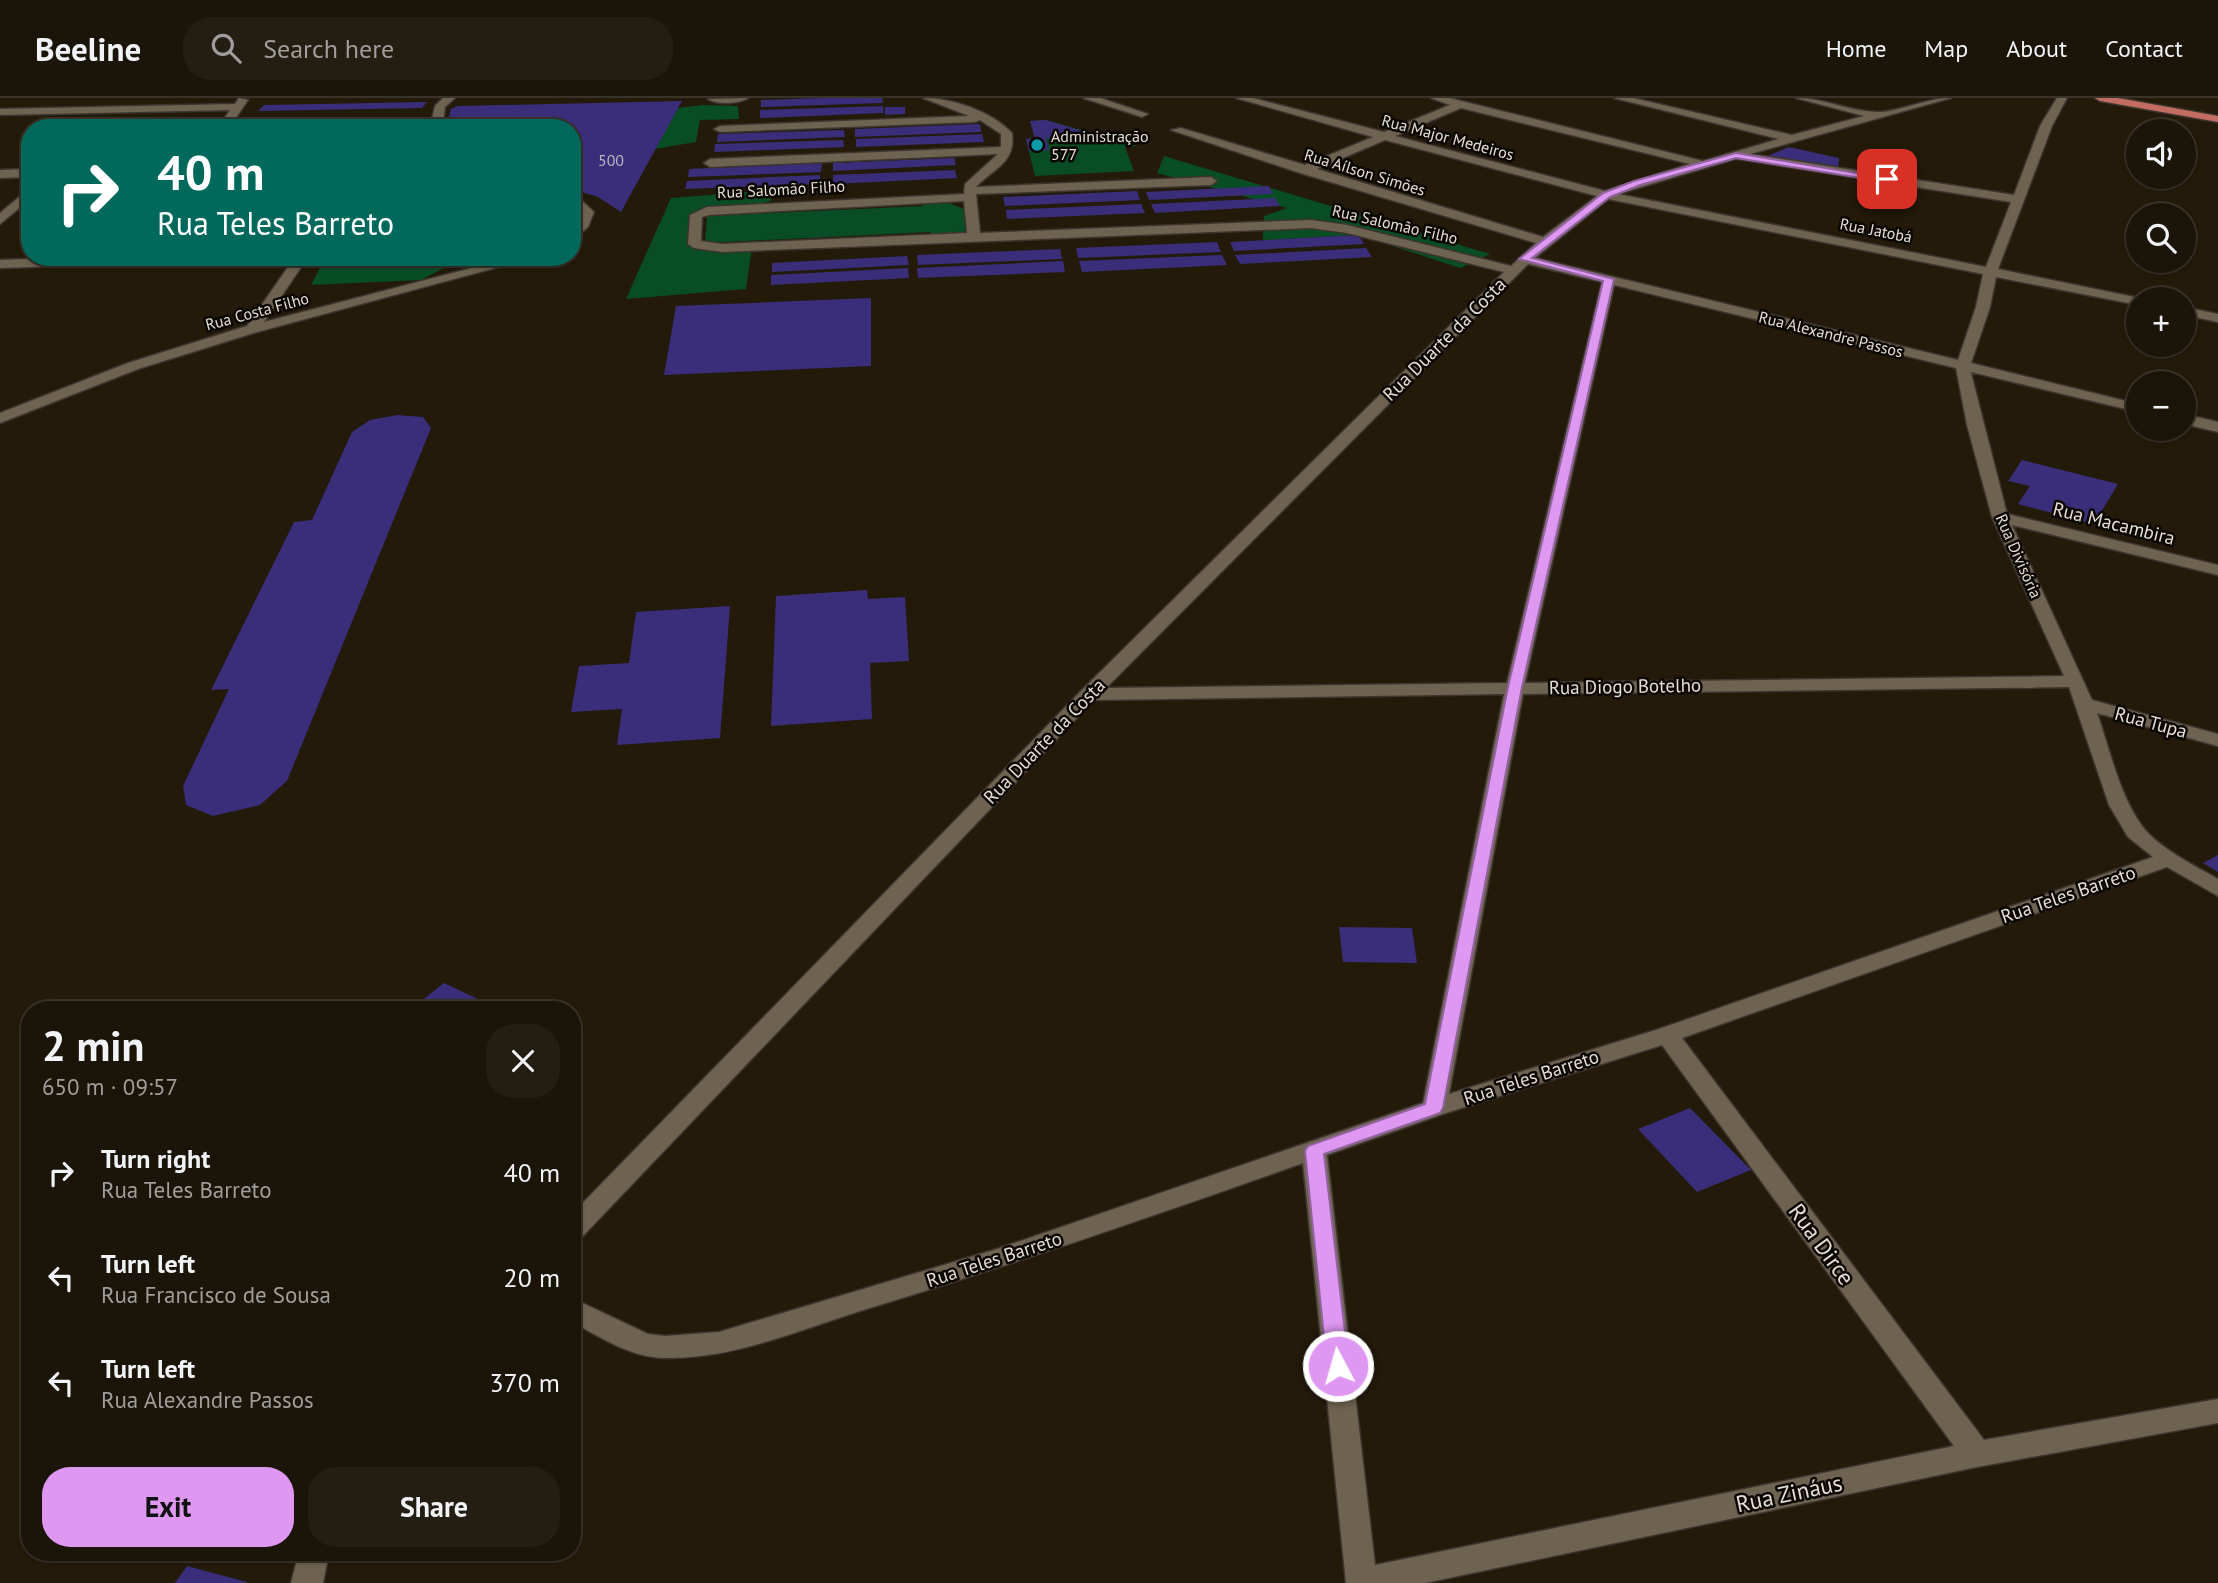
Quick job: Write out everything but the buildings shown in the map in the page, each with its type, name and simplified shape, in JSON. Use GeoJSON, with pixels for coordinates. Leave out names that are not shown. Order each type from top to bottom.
{"type":"FeatureCollection","features":[{"type":"Feature","properties":{"kind":"main road"},"geometry":{"type":"LineString","coordinates":[[2100,98],[2218,119]]}},
{"type":"Feature","properties":{"kind":"street"},"geometry":{"type":"LineString","coordinates":[[105,118],[123,98]]}},
{"type":"Feature","properties":{"kind":"street"},"geometry":{"type":"LineString","coordinates":[[438,119],[440,106],[450,98]]}},
{"type":"Feature","properties":{"kind":"street"},"geometry":{"type":"LineString","coordinates":[[713,99],[743,98]]}},
{"type":"Feature","properties":{"kind":"street"},"geometry":{"type":"LineString","coordinates":[[928,98],[988,119],[1006,133],[1007,150],[994,168],[973,182],[968,194],[974,237]]}},
{"type":"Feature","properties":{"kind":"street","name":"Rua Major Medeiros"},"geometry":{"type":"LineString","coordinates":[[1241,98],[1606,195]]}},
{"type":"Feature","properties":{"kind":"street"},"geometry":{"type":"LineString","coordinates":[[1436,98],[1703,164]]}},
{"type":"Feature","properties":{"kind":"street"},"geometry":{"type":"LineString","coordinates":[[1304,170],[1475,98]]}},
{"type":"Feature","properties":{"kind":"street"},"geometry":{"type":"LineString","coordinates":[[1619,98],[1793,138]]}},
{"type":"Feature","properties":{"kind":"street"},"geometry":{"type":"LineString","coordinates":[[1801,98],[1876,115]]}},
{"type":"Feature","properties":{"kind":"street"},"geometry":{"type":"LineString","coordinates":[[1606,195],[1793,138],[1946,98]]}},
{"type":"Feature","properties":{"kind":"street","name":"Rua Divisória"},"geometry":{"type":"LineString","coordinates":[[2062,98],[2046,126],[1991,270],[1983,307],[1964,366],[1975,425],[2000,517],[2076,681],[2119,805],[2135,832],[2169,859],[2218,889]]}},
{"type":"Feature","properties":{"kind":"street"},"geometry":{"type":"LineString","coordinates":[[1097,99],[1142,114]]}},
{"type":"Feature","properties":{"kind":"street"},"geometry":{"type":"LineString","coordinates":[[0,112],[241,102]]}},
{"type":"Feature","properties":{"kind":"street"},"geometry":{"type":"LineString","coordinates":[[229,119],[241,102]]}},
{"type":"Feature","properties":{"kind":"street"},"geometry":{"type":"LineString","coordinates":[[720,129],[988,119]]}},
{"type":"Feature","properties":{"kind":"street","name":"Rua Aílson Simões"},"geometry":{"type":"LineString","coordinates":[[1177,130],[1545,242]]}},
{"type":"Feature","properties":{"kind":"street","name":"Rua Salomão Filho"},"geometry":{"type":"LineString","coordinates":[[710,163],[1007,150]]}},
{"type":"Feature","properties":{"kind":"street"},"geometry":{"type":"LineString","coordinates":[[1736,155],[2017,199]]}},
{"type":"Feature","properties":{"kind":"street"},"geometry":{"type":"LineString","coordinates":[[0,174],[21,173]]}},
{"type":"Feature","properties":{"kind":"street","name":"Rua Salomão Filho"},"geometry":{"type":"LineString","coordinates":[[1211,181],[707,211],[696,215],[694,244],[699,247],[722,248],[1311,224],[1518,265]]}},
{"type":"Feature","properties":{"kind":"street","name":"Rua Duarte da Costa"},"geometry":{"type":"LineString","coordinates":[[581,1222],[1090,694],[1518,265],[1606,195]]}},
{"type":"Feature","properties":{"kind":"street","name":"Rua Jatobá"},"geometry":{"type":"LineString","coordinates":[[1606,195],[2126,298]]}},
{"type":"Feature","properties":{"kind":"street"},"geometry":{"type":"LineString","coordinates":[[0,220],[21,200]]}},
{"type":"Feature","properties":{"kind":"street"},"geometry":{"type":"LineString","coordinates":[[581,205],[588,212],[581,227]]}},
{"type":"Feature","properties":{"kind":"street"},"geometry":{"type":"LineString","coordinates":[[0,264],[21,263]]}},
{"type":"Feature","properties":{"kind":"street","name":"Rua Alexandre Passos"},"geometry":{"type":"LineString","coordinates":[[1518,265],[1609,279],[2126,405]]}},
{"type":"Feature","properties":{"kind":"street"},"geometry":{"type":"LineString","coordinates":[[252,329],[296,266]]}},
{"type":"Feature","properties":{"kind":"street","name":"Rua Costa Filho"},"geometry":{"type":"LineString","coordinates":[[0,418],[133,366],[252,329],[495,266]]}},
{"type":"Feature","properties":{"kind":"street"},"geometry":{"type":"LineString","coordinates":[[1434,1108],[1515,687],[1609,279]]}},
{"type":"Feature","properties":{"kind":"street"},"geometry":{"type":"LineString","coordinates":[[2196,313],[2218,318]]}},
{"type":"Feature","properties":{"kind":"street"},"geometry":{"type":"LineString","coordinates":[[2196,422],[2218,427]]}},
{"type":"Feature","properties":{"kind":"street","name":"Rua Macambira"},"geometry":{"type":"LineString","coordinates":[[2000,517],[2218,570]]}},
{"type":"Feature","properties":{"kind":"street","name":"Rua Diogo Botelho"},"geometry":{"type":"LineString","coordinates":[[1090,694],[2076,681]]}},
{"type":"Feature","properties":{"kind":"street","name":"Rua Tupa"},"geometry":{"type":"LineString","coordinates":[[2084,704],[2218,740]]}},
{"type":"Feature","properties":{"kind":"street","name":"Rua Teles Barreto"},"geometry":{"type":"LineString","coordinates":[[581,1314],[646,1345],[665,1347],[719,1343],[998,1259],[1434,1108],[1667,1035],[2169,859]]}},
{"type":"Feature","properties":{"kind":"street","name":"Rua Dirce"},"geometry":{"type":"LineString","coordinates":[[1667,1035],[1976,1454]]}},
{"type":"Feature","properties":{"kind":"street"},"geometry":{"type":"LineString","coordinates":[[1314,1151],[1362,1582]]}},
{"type":"Feature","properties":{"kind":"street","name":"Rua Zináus"},"geometry":{"type":"LineString","coordinates":[[1362,1582],[1976,1454],[2218,1411]]}},
{"type":"Feature","properties":{"kind":"street"},"geometry":{"type":"LineString","coordinates":[[307,1583],[312,1561]]}},
{"type":"Feature","properties":{"kind":"green space"},"geometry":{"type":"Polygon","coordinates":[[[703,105],[738,106],[739,119],[700,120],[696,142],[625,154],[641,112],[703,105]]]}},
{"type":"Feature","properties":{"kind":"green space"},"geometry":{"type":"Polygon","coordinates":[[[1046,120],[1137,146],[1125,147],[1134,171],[1035,176],[1026,139],[1035,138],[1030,121],[1046,120]]]}},
{"type":"Feature","properties":{"kind":"green space"},"geometry":{"type":"Polygon","coordinates":[[[1164,156],[1490,254],[1460,268],[1359,235],[1263,240],[1264,216],[1287,208],[1157,173],[1164,156]]]}},
{"type":"Feature","properties":{"kind":"green space"},"geometry":{"type":"Polygon","coordinates":[[[746,192],[762,194],[772,200],[754,207],[700,209],[694,244],[752,247],[746,289],[626,299],[671,198],[746,192]]]}},
{"type":"Feature","properties":{"kind":"green space"},"geometry":{"type":"Polygon","coordinates":[[[944,201],[964,209],[967,228],[964,232],[953,236],[932,237],[930,232],[705,243],[707,216],[923,206],[923,202],[944,201]]]}},
{"type":"Feature","properties":{"kind":"green space"},"geometry":{"type":"Polygon","coordinates":[[[321,266],[445,266],[421,280],[311,285],[321,266]]]}},
{"type":"Feature","properties":{"kind":"place","name":"Administração 577"},"geometry":{"type":"Point","coordinates":[1037,145]}},
{"type":"Feature","properties":{"kind":"route"},"geometry":{"type":"LineString","coordinates":[[1338,1366],[1314,1151],[1434,1108],[1515,687],[1609,279],[1524,259],[1606,195],[1637,183],[1736,155],[1887,179]]}}]}
